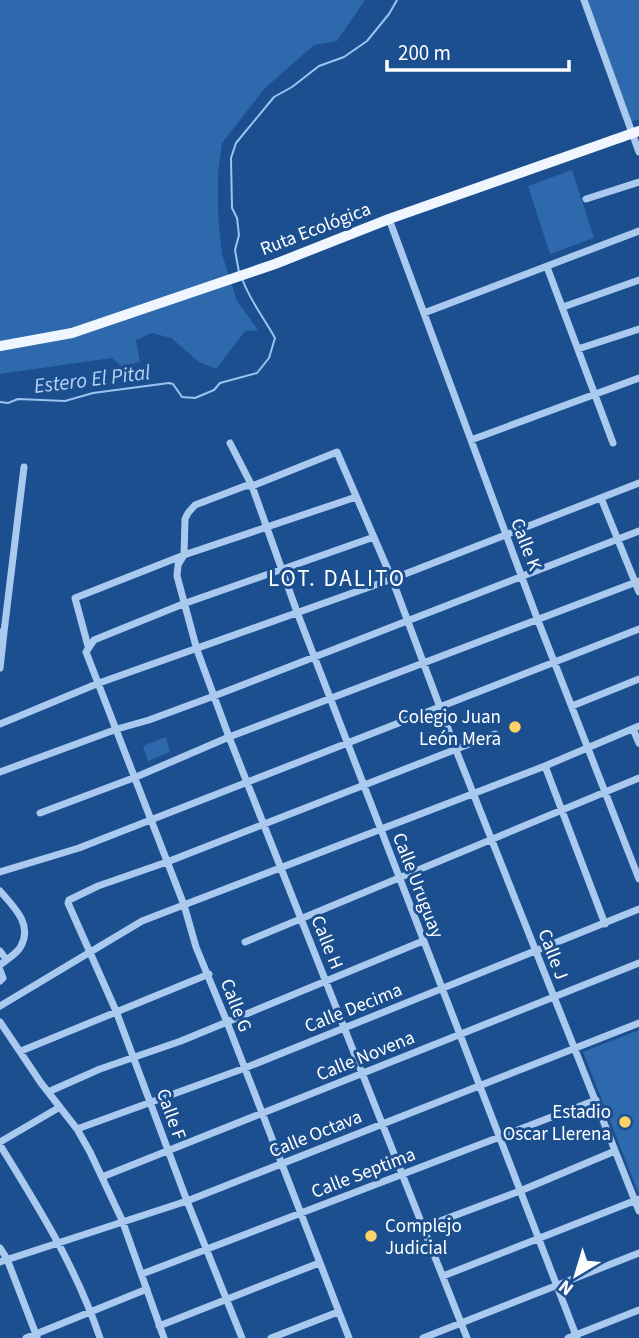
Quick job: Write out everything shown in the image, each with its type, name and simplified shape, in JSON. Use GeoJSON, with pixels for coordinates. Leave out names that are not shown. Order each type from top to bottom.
{"type":"FeatureCollection","features":[{"type":"Feature","properties":{"kind":"main road","name":"Ruta Ecológica"},"geometry":{"type":"LineString","coordinates":[[0,346],[72,333],[275,264],[389,219],[636,133]]}},
{"type":"Feature","properties":{"kind":"street"},"geometry":{"type":"LineString","coordinates":[[584,0],[636,133],[639,152]]}},
{"type":"Feature","properties":{"kind":"street"},"geometry":{"type":"LineString","coordinates":[[586,199],[639,182]]}},
{"type":"Feature","properties":{"kind":"street","name":"Calle K"},"geometry":{"type":"LineString","coordinates":[[389,219],[537,618],[639,879]]}},
{"type":"Feature","properties":{"kind":"street"},"geometry":{"type":"LineString","coordinates":[[424,313],[639,232]]}},
{"type":"Feature","properties":{"kind":"street"},"geometry":{"type":"LineString","coordinates":[[547,267],[613,443]]}},
{"type":"Feature","properties":{"kind":"street"},"geometry":{"type":"LineString","coordinates":[[563,307],[639,280]]}},
{"type":"Feature","properties":{"kind":"street"},"geometry":{"type":"LineString","coordinates":[[578,349],[639,329]]}},
{"type":"Feature","properties":{"kind":"street"},"geometry":{"type":"LineString","coordinates":[[471,440],[639,378]]}},
{"type":"Feature","properties":{"kind":"street","name":"Calle Uruguay"},"geometry":{"type":"LineString","coordinates":[[230,443],[252,486],[314,658],[520,1191],[573,1337]]}},
{"type":"Feature","properties":{"kind":"street","name":"Calle H"},"geometry":{"type":"LineString","coordinates":[[338,452],[195,505],[185,519],[184,555],[177,576],[197,650],[229,737],[467,1338]]}},
{"type":"Feature","properties":{"kind":"street","name":"Calle J"},"geometry":{"type":"LineString","coordinates":[[338,452],[392,579],[439,707],[615,1151],[637,1200],[639,1211]]}},
{"type":"Feature","properties":{"kind":"street"},"geometry":{"type":"LineString","coordinates":[[0,668],[2,632],[24,467]]}},
{"type":"Feature","properties":{"kind":"street"},"geometry":{"type":"LineString","coordinates":[[0,724],[99,683],[392,579],[639,483]]}},
{"type":"Feature","properties":{"kind":"street"},"geometry":{"type":"LineString","coordinates":[[184,555],[356,497]]}},
{"type":"Feature","properties":{"kind":"street"},"geometry":{"type":"LineString","coordinates":[[601,498],[639,592]]}},
{"type":"Feature","properties":{"kind":"street"},"geometry":{"type":"LineString","coordinates":[[0,772],[214,696],[639,531]]}},
{"type":"Feature","properties":{"kind":"street"},"geometry":{"type":"LineString","coordinates":[[88,646],[94,640],[183,604],[374,537]]}},
{"type":"Feature","properties":{"kind":"street","name":"Calle G"},"geometry":{"type":"LineString","coordinates":[[184,555],[75,598],[88,646],[86,652],[184,905],[196,947],[209,974],[349,1338]]}},
{"type":"Feature","properties":{"kind":"street"},"geometry":{"type":"LineString","coordinates":[[40,813],[136,777],[229,737],[637,582]]}},
{"type":"Feature","properties":{"kind":"street"},"geometry":{"type":"LineString","coordinates":[[0,872],[79,848],[639,629]]}},
{"type":"Feature","properties":{"kind":"street"},"geometry":{"type":"LineString","coordinates":[[572,706],[639,680]]}},
{"type":"Feature","properties":{"kind":"street"},"geometry":{"type":"LineString","coordinates":[[0,1006],[142,921],[545,766],[636,727],[639,743]]}},
{"type":"Feature","properties":{"kind":"street"},"geometry":{"type":"LineString","coordinates":[[167,862],[495,734]]}},
{"type":"Feature","properties":{"kind":"street"},"geometry":{"type":"LineString","coordinates":[[545,766],[604,924]]}},
{"type":"Feature","properties":{"kind":"street"},"geometry":{"type":"LineString","coordinates":[[245,942],[639,778]]}},
{"type":"Feature","properties":{"kind":"street","name":"Calle F"},"geometry":{"type":"LineString","coordinates":[[167,862],[74,896],[68,903],[116,1011],[242,1338]]}},
{"type":"Feature","properties":{"kind":"street"},"geometry":{"type":"LineString","coordinates":[[0,891],[23,921],[24,934],[21,947],[2,965]]}},
{"type":"Feature","properties":{"kind":"street","name":"Calle Decima"},"geometry":{"type":"LineString","coordinates":[[77,1129],[245,1068],[639,909]]}},
{"type":"Feature","properties":{"kind":"street"},"geometry":{"type":"LineString","coordinates":[[48,1092],[133,1057],[181,1041],[423,940]]}},
{"type":"Feature","properties":{"kind":"street"},"geometry":{"type":"LineString","coordinates":[[0,951],[3,978],[0,981]]}},
{"type":"Feature","properties":{"kind":"street","name":"Calle Novena"},"geometry":{"type":"LineString","coordinates":[[102,1177],[639,963]]}},
{"type":"Feature","properties":{"kind":"street"},"geometry":{"type":"LineString","coordinates":[[21,1051],[209,974]]}},
{"type":"Feature","properties":{"kind":"street"},"geometry":{"type":"LineString","coordinates":[[0,1022],[77,1129],[102,1177],[122,1220],[164,1338]]}},
{"type":"Feature","properties":{"kind":"street","name":"Calle Octava"},"geometry":{"type":"LineString","coordinates":[[4,1261],[122,1220],[187,1201],[639,1023]]}},
{"type":"Feature","properties":{"kind":"street","name":"Calle Septima"},"geometry":{"type":"LineString","coordinates":[[142,1274],[596,1100]]}},
{"type":"Feature","properties":{"kind":"street"},"geometry":{"type":"LineString","coordinates":[[60,1107],[0,1143],[59,1241],[100,1338]]}},
{"type":"Feature","properties":{"kind":"street"},"geometry":{"type":"LineString","coordinates":[[424,1227],[615,1151]]}},
{"type":"Feature","properties":{"kind":"street"},"geometry":{"type":"LineString","coordinates":[[443,1276],[637,1200]]}},
{"type":"Feature","properties":{"kind":"street"},"geometry":{"type":"LineString","coordinates":[[0,1248],[37,1336]]}},
{"type":"Feature","properties":{"kind":"street"},"geometry":{"type":"LineString","coordinates":[[423,1338],[639,1253]]}},
{"type":"Feature","properties":{"kind":"street"},"geometry":{"type":"LineString","coordinates":[[159,1326],[319,1262]]}},
{"type":"Feature","properties":{"kind":"street"},"geometry":{"type":"LineString","coordinates":[[26,1338],[37,1336],[147,1289]]}},
{"type":"Feature","properties":{"kind":"street"},"geometry":{"type":"LineString","coordinates":[[573,1337],[639,1310]]}},
{"type":"Feature","properties":{"kind":"street"},"geometry":{"type":"LineString","coordinates":[[271,1338],[338,1312]]}},
{"type":"Feature","properties":{"kind":"shaded area"},"geometry":{"type":"Polygon","coordinates":[[[0,0],[365,0],[337,41],[314,45],[265,88],[222,143],[218,173],[218,214],[222,254],[237,301],[258,330],[245,331],[216,369],[199,362],[171,338],[152,333],[136,340],[140,362],[121,366],[112,358],[0,374],[0,0]]]}},
{"type":"Feature","properties":{"kind":"shaded area"},"geometry":{"type":"Polygon","coordinates":[[[587,0],[639,0],[639,119],[628,123],[587,0]]]}},
{"type":"Feature","properties":{"kind":"shaded area"},"geometry":{"type":"Polygon","coordinates":[[[572,170],[594,238],[550,254],[528,186],[572,170]]]}},
{"type":"Feature","properties":{"kind":"shaded area"},"geometry":{"type":"Polygon","coordinates":[[[166,737],[170,752],[148,761],[143,746],[166,737]]]}},
{"type":"Feature","properties":{"kind":"shaded area","name":"Estadio Oscar Llerena"},"geometry":{"type":"Polygon","coordinates":[[[639,1030],[639,1192],[638,1192],[583,1052],[639,1030]]]}},
{"type":"Feature","properties":{"kind":"waterway","name":"Estero El Pital"},"geometry":{"type":"LineString","coordinates":[[239,272],[235,250],[239,235],[237,218],[232,208],[231,158],[236,143],[274,97],[319,66],[344,57],[367,41],[397,0]]}},
{"type":"Feature","properties":{"kind":"waterway","name":"Estero El Pital"},"geometry":{"type":"LineString","coordinates":[[0,402],[8,403],[18,399],[65,401],[93,393],[169,383],[173,384],[182,397],[195,398],[214,390],[220,383],[257,373],[269,358],[275,338],[243,281]]}},
{"type":"Feature","properties":{"kind":"place","name":"Colegio Juan León Mera"},"geometry":{"type":"Point","coordinates":[515,727]}},
{"type":"Feature","properties":{"kind":"place","name":"Estadio Oscar Llerena"},"geometry":{"type":"Point","coordinates":[625,1122]}},
{"type":"Feature","properties":{"kind":"place","name":"Complejo Judicial"},"geometry":{"type":"Point","coordinates":[371,1236]}},
{"type":"Feature","properties":{"kind":"district","name":"LOT. DALITO"},"geometry":{"type":"Point","coordinates":[337,578]}}]}
